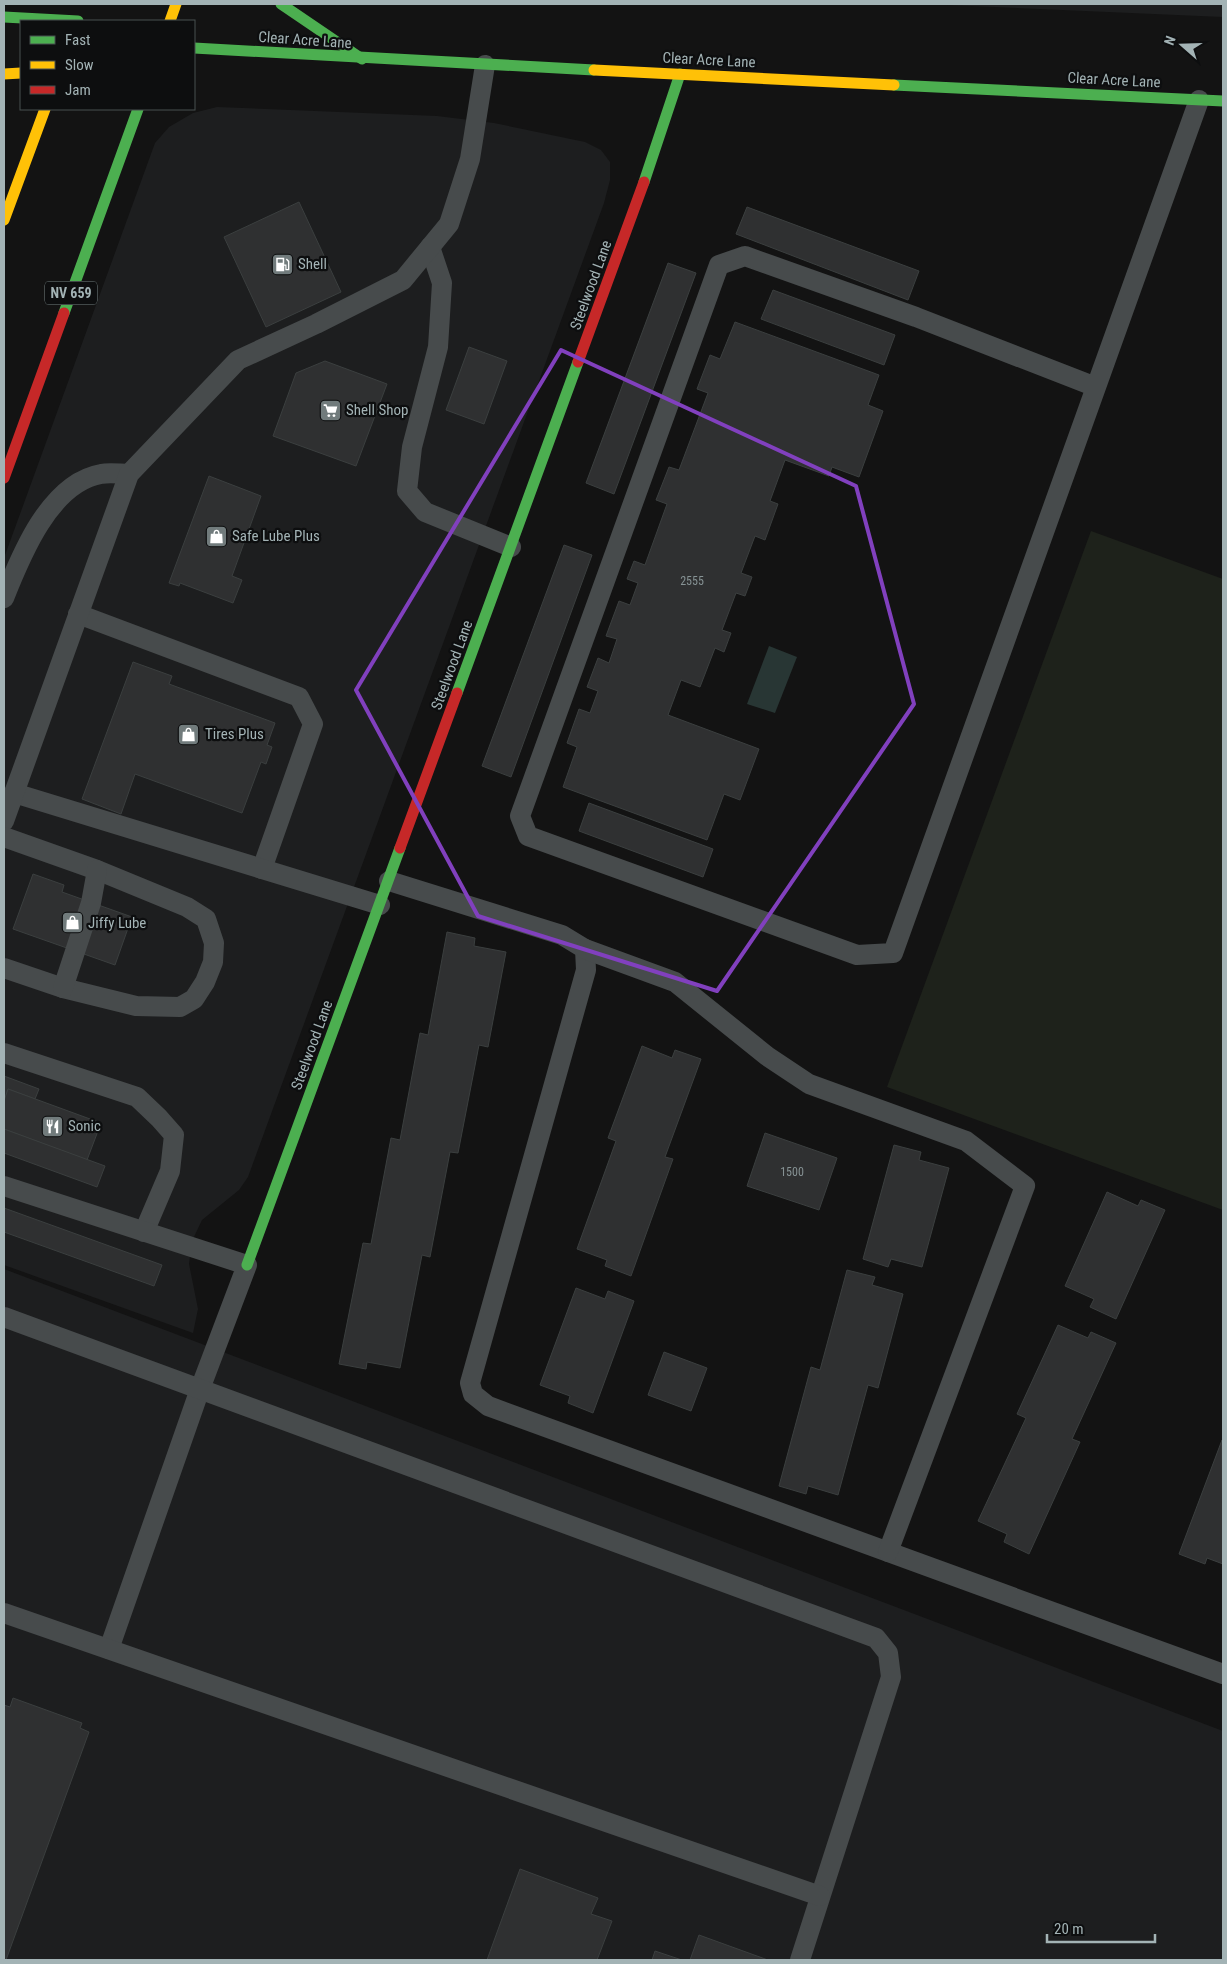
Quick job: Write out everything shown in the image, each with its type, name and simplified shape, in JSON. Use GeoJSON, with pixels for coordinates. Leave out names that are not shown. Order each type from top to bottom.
{"type":"FeatureCollection","features":[{"type":"Feature","properties":{"kind":"street"},"geometry":{"type":"LineString","coordinates":[[170,20],[176,4]]}},
{"type":"Feature","properties":{"kind":"street"},"geometry":{"type":"LineString","coordinates":[[281,4],[362,59]]}},
{"type":"Feature","properties":{"kind":"street"},"geometry":{"type":"LineString","coordinates":[[4,17],[78,19]]}},
{"type":"Feature","properties":{"kind":"street","name":"Clear Acre Lane"},"geometry":{"type":"LineString","coordinates":[[195,48],[362,59],[1223,101]]}},
{"type":"Feature","properties":{"kind":"street"},"geometry":{"type":"LineString","coordinates":[[4,74],[20,73]]}},
{"type":"Feature","properties":{"kind":"street","name":"Steelwood Lane"},"geometry":{"type":"LineString","coordinates":[[248,1265],[647,174],[680,74]]}},
{"type":"Feature","properties":{"kind":"street"},"geometry":{"type":"LineString","coordinates":[[4,220],[45,110]]}},
{"type":"Feature","properties":{"kind":"street","name":"NV 659"},"geometry":{"type":"LineString","coordinates":[[4,478],[138,110]]}},
{"type":"Feature","properties":{"kind":"lane"},"geometry":{"type":"LineString","coordinates":[[4,821],[128,474],[238,360],[316,324],[402,280],[449,224],[470,159],[485,64]]}},
{"type":"Feature","properties":{"kind":"lane"},"geometry":{"type":"LineString","coordinates":[[1096,388],[916,317],[745,256],[719,265],[520,816],[528,836],[857,955],[892,953],[1096,388],[1199,100]]}},
{"type":"Feature","properties":{"kind":"lane"},"geometry":{"type":"LineString","coordinates":[[430,247],[442,284],[438,347],[412,447],[407,491],[425,512],[511,548]]}},
{"type":"Feature","properties":{"kind":"lane"},"geometry":{"type":"LineString","coordinates":[[4,598],[38,524],[75,484],[101,474],[128,474]]}},
{"type":"Feature","properties":{"kind":"lane"},"geometry":{"type":"LineString","coordinates":[[78,614],[299,697],[313,724],[262,869]]}},
{"type":"Feature","properties":{"kind":"lane"},"geometry":{"type":"LineString","coordinates":[[14,793],[380,905]]}},
{"type":"Feature","properties":{"kind":"lane"},"geometry":{"type":"LineString","coordinates":[[4,837],[97,870],[187,907],[206,919],[214,943],[213,962],[206,982],[194,999],[180,1007],[136,1006],[63,988],[4,968]]}},
{"type":"Feature","properties":{"kind":"lane"},"geometry":{"type":"LineString","coordinates":[[63,988],[91,903],[97,870]]}},
{"type":"Feature","properties":{"kind":"lane"},"geometry":{"type":"LineString","coordinates":[[389,880],[562,935],[585,949],[675,982],[767,1056],[809,1084],[966,1141],[1025,1186],[888,1552]]}},
{"type":"Feature","properties":{"kind":"lane"},"geometry":{"type":"LineString","coordinates":[[585,949],[586,970],[470,1383],[473,1394],[488,1406],[1223,1674]]}},
{"type":"Feature","properties":{"kind":"lane"},"geometry":{"type":"LineString","coordinates":[[4,1053],[137,1097],[174,1135],[170,1171],[144,1232]]}},
{"type":"Feature","properties":{"kind":"lane"},"geometry":{"type":"LineString","coordinates":[[4,1186],[248,1265],[200,1389],[109,1649]]}},
{"type":"Feature","properties":{"kind":"lane"},"geometry":{"type":"LineString","coordinates":[[4,1316],[876,1638],[888,1653],[891,1677],[800,1960]]}},
{"type":"Feature","properties":{"kind":"lane"},"geometry":{"type":"LineString","coordinates":[[4,1613],[820,1896]]}},
{"type":"Feature","properties":{"kind":"highlighted area"},"geometry":{"type":"Polygon","coordinates":[[[561,350],[856,486],[914,704],[717,991],[478,916],[356,690],[561,350]]]}},
{"type":"Feature","properties":{"kind":"shaded area"},"geometry":{"type":"Polygon","coordinates":[[[924,4],[1223,4],[1223,17],[924,4]]]}},
{"type":"Feature","properties":{"kind":"shaded area"},"geometry":{"type":"Polygon","coordinates":[[[217,107],[437,116],[494,123],[585,142],[601,150],[610,162],[610,180],[604,203],[248,1177],[239,1190],[202,1220],[192,1241],[189,1264],[198,1309],[193,1333],[4,1265],[4,558],[155,143],[169,127],[193,113],[217,107]]]}},
{"type":"Feature","properties":{"kind":"shaded area"},"geometry":{"type":"Polygon","coordinates":[[[1091,531],[1223,579],[1223,1210],[887,1087],[1091,531]]]}},
{"type":"Feature","properties":{"kind":"shaded area"},"geometry":{"type":"Polygon","coordinates":[[[769,646],[797,657],[775,713],[747,704],[769,646]]]}},
{"type":"Feature","properties":{"kind":"shaded area"},"geometry":{"type":"Polygon","coordinates":[[[4,1269],[1223,1731],[1223,1960],[4,1960],[4,1269]]]}},
{"type":"Feature","properties":{"kind":"building","name":"Shell"},"geometry":{"type":"Polygon","coordinates":[[[299,202],[341,292],[266,327],[224,237],[299,202]]]}},
{"type":"Feature","properties":{"kind":"building"},"geometry":{"type":"Polygon","coordinates":[[[747,207],[919,271],[908,300],[736,234],[747,207]]]}},
{"type":"Feature","properties":{"kind":"building"},"geometry":{"type":"Polygon","coordinates":[[[668,263],[696,273],[614,494],[586,483],[668,263]]]}},
{"type":"Feature","properties":{"kind":"building"},"geometry":{"type":"Polygon","coordinates":[[[773,290],[895,335],[884,365],[761,319],[773,290]]]}},
{"type":"Feature","properties":{"kind":"building"},"geometry":{"type":"Polygon","coordinates":[[[735,322],[879,375],[868,405],[883,411],[859,477],[832,467],[829,476],[785,460],[770,501],[778,504],[765,540],[755,536],[741,573],[752,577],[745,596],[736,593],[722,630],[731,633],[724,652],[715,648],[700,687],[681,680],[668,715],[759,749],[740,800],[724,794],[707,840],[563,787],[577,747],[567,743],[579,709],[590,713],[598,691],[587,687],[598,658],[609,663],[617,639],[606,636],[619,601],[630,605],[638,583],[627,579],[634,561],[645,565],[667,504],[656,500],[669,467],[679,470],[708,393],[697,389],[710,355],[720,359],[735,322]]]}},
{"type":"Feature","properties":{"kind":"building"},"geometry":{"type":"Polygon","coordinates":[[[469,347],[507,361],[484,424],[446,410],[469,347]]]}},
{"type":"Feature","properties":{"kind":"building","name":"Shell Shop"},"geometry":{"type":"Polygon","coordinates":[[[325,361],[387,384],[356,466],[273,436],[296,373],[325,361]]]}},
{"type":"Feature","properties":{"kind":"building","name":"Safe Lube Plus"},"geometry":{"type":"Polygon","coordinates":[[[209,476],[261,496],[232,576],[242,580],[233,603],[180,583],[179,586],[169,583],[209,476]]]}},
{"type":"Feature","properties":{"kind":"building"},"geometry":{"type":"Polygon","coordinates":[[[564,545],[592,555],[511,777],[482,766],[564,545]]]}},
{"type":"Feature","properties":{"kind":"building","name":"Tires Plus"},"geometry":{"type":"Polygon","coordinates":[[[133,662],[172,676],[169,684],[275,723],[267,745],[272,747],[266,764],[261,762],[242,813],[135,774],[121,814],[82,799],[133,662]]]}},
{"type":"Feature","properties":{"kind":"building"},"geometry":{"type":"Polygon","coordinates":[[[589,803],[713,849],[703,877],[579,831],[589,803]]]}},
{"type":"Feature","properties":{"kind":"building","name":"Jiffy Lube"},"geometry":{"type":"Polygon","coordinates":[[[33,874],[64,885],[62,892],[132,917],[115,965],[13,929],[33,874]]]}},
{"type":"Feature","properties":{"kind":"building"},"geometry":{"type":"Polygon","coordinates":[[[447,932],[475,938],[474,946],[506,952],[488,1047],[479,1045],[458,1153],[450,1152],[430,1257],[422,1255],[400,1368],[367,1362],[366,1369],[339,1364],[363,1243],[371,1244],[391,1138],[400,1140],[420,1033],[428,1035],[447,932]]]}},
{"type":"Feature","properties":{"kind":"building"},"geometry":{"type":"Polygon","coordinates":[[[642,1046],[672,1058],[675,1050],[701,1059],[665,1157],[673,1159],[631,1276],[605,1266],[607,1260],[577,1249],[616,1141],[608,1138],[642,1046]]]}},
{"type":"Feature","properties":{"kind":"building"},"geometry":{"type":"Polygon","coordinates":[[[4,1076],[39,1089],[35,1099],[8,1089],[4,1101],[4,1076]]]}},
{"type":"Feature","properties":{"kind":"building","name":"Sonic"},"geometry":{"type":"Polygon","coordinates":[[[8,1089],[101,1123],[87,1160],[4,1129],[4,1101],[8,1089]]]}},
{"type":"Feature","properties":{"kind":"building"},"geometry":{"type":"Polygon","coordinates":[[[4,1129],[105,1166],[97,1187],[4,1153],[4,1129]]]}},
{"type":"Feature","properties":{"kind":"building"},"geometry":{"type":"Polygon","coordinates":[[[765,1133],[837,1158],[819,1210],[747,1186],[765,1133]]]}},
{"type":"Feature","properties":{"kind":"building"},"geometry":{"type":"Polygon","coordinates":[[[894,1145],[921,1152],[919,1160],[949,1168],[922,1267],[891,1259],[888,1267],[863,1259],[894,1145]]]}},
{"type":"Feature","properties":{"kind":"building"},"geometry":{"type":"Polygon","coordinates":[[[1107,1192],[1138,1206],[1141,1200],[1165,1210],[1116,1319],[1090,1307],[1094,1299],[1065,1286],[1107,1192]]]}},
{"type":"Feature","properties":{"kind":"building"},"geometry":{"type":"Polygon","coordinates":[[[4,1208],[162,1265],[154,1286],[4,1232],[4,1208]]]}},
{"type":"Feature","properties":{"kind":"building"},"geometry":{"type":"Polygon","coordinates":[[[847,1270],[875,1277],[872,1285],[903,1294],[878,1388],[868,1385],[838,1495],[808,1486],[806,1494],[779,1486],[811,1367],[820,1370],[847,1270]]]}},
{"type":"Feature","properties":{"kind":"building"},"geometry":{"type":"Polygon","coordinates":[[[576,1288],[605,1299],[608,1291],[634,1301],[593,1413],[568,1403],[570,1396],[540,1385],[576,1288]]]}},
{"type":"Feature","properties":{"kind":"building"},"geometry":{"type":"Polygon","coordinates":[[[1058,1325],[1088,1338],[1091,1332],[1116,1343],[1072,1439],[1080,1442],[1029,1554],[1004,1542],[1007,1534],[978,1521],[1026,1418],[1017,1414],[1058,1325]]]}},
{"type":"Feature","properties":{"kind":"building"},"geometry":{"type":"Polygon","coordinates":[[[664,1352],[707,1368],[691,1411],[648,1395],[664,1352]]]}},
{"type":"Feature","properties":{"kind":"building"},"geometry":{"type":"Polygon","coordinates":[[[1222,1440],[1223,1564],[1207,1558],[1205,1564],[1179,1554],[1222,1440]]]}},
{"type":"Feature","properties":{"kind":"building"},"geometry":{"type":"Polygon","coordinates":[[[13,1698],[82,1723],[80,1728],[89,1732],[6,1960],[4,1960],[4,1705],[10,1707],[13,1698]]]}},
{"type":"Feature","properties":{"kind":"building"},"geometry":{"type":"Polygon","coordinates":[[[520,1869],[598,1898],[591,1914],[612,1921],[597,1960],[487,1960],[520,1869]]]}},
{"type":"Feature","properties":{"kind":"building"},"geometry":{"type":"Polygon","coordinates":[[[699,1935],[768,1960],[690,1960],[699,1935]]]}},
{"type":"Feature","properties":{"kind":"building"},"geometry":{"type":"Polygon","coordinates":[[[655,1951],[682,1960],[652,1960],[655,1951]]]}},
{"type":"Feature","properties":{"kind":"traffic: fast"},"geometry":{"type":"LineString","coordinates":[[281,4],[362,59]]}},
{"type":"Feature","properties":{"kind":"traffic: fast"},"geometry":{"type":"LineString","coordinates":[[4,17],[60,20]]}},
{"type":"Feature","properties":{"kind":"traffic: fast"},"geometry":{"type":"LineString","coordinates":[[195,48],[594,70]]}},
{"type":"Feature","properties":{"kind":"traffic: fast"},"geometry":{"type":"LineString","coordinates":[[644,182],[680,74]]}},
{"type":"Feature","properties":{"kind":"traffic: fast"},"geometry":{"type":"LineString","coordinates":[[894,85],[1223,101]]}},
{"type":"Feature","properties":{"kind":"traffic: fast"},"geometry":{"type":"LineString","coordinates":[[64,313],[138,110]]}},
{"type":"Feature","properties":{"kind":"traffic: fast"},"geometry":{"type":"LineString","coordinates":[[457,693],[578,362]]}},
{"type":"Feature","properties":{"kind":"traffic: fast"},"geometry":{"type":"LineString","coordinates":[[247,1265],[400,848]]}},
{"type":"Feature","properties":{"kind":"traffic: slow"},"geometry":{"type":"LineString","coordinates":[[170,20],[176,4]]}},
{"type":"Feature","properties":{"kind":"traffic: slow"},"geometry":{"type":"LineString","coordinates":[[594,70],[894,85]]}},
{"type":"Feature","properties":{"kind":"traffic: slow"},"geometry":{"type":"LineString","coordinates":[[4,74],[20,73]]}},
{"type":"Feature","properties":{"kind":"traffic: slow"},"geometry":{"type":"LineString","coordinates":[[4,220],[45,110]]}},
{"type":"Feature","properties":{"kind":"traffic: jam"},"geometry":{"type":"LineString","coordinates":[[578,362],[644,182]]}},
{"type":"Feature","properties":{"kind":"traffic: jam"},"geometry":{"type":"LineString","coordinates":[[4,478],[64,313]]}},
{"type":"Feature","properties":{"kind":"traffic: jam"},"geometry":{"type":"LineString","coordinates":[[400,848],[457,693]]}},
{"type":"Feature","properties":{"kind":"place","name":"Shell"},"geometry":{"type":"Point","coordinates":[282,264]}},
{"type":"Feature","properties":{"kind":"place","name":"Shell Shop"},"geometry":{"type":"Point","coordinates":[330,410]}},
{"type":"Feature","properties":{"kind":"place","name":"Safe Lube Plus"},"geometry":{"type":"Point","coordinates":[216,536]}},
{"type":"Feature","properties":{"kind":"place","name":"Tires Plus"},"geometry":{"type":"Point","coordinates":[189,734]}},
{"type":"Feature","properties":{"kind":"place","name":"Jiffy Lube"},"geometry":{"type":"Point","coordinates":[72,923]}},
{"type":"Feature","properties":{"kind":"place","name":"Sonic"},"geometry":{"type":"Point","coordinates":[52,1126]}}]}
